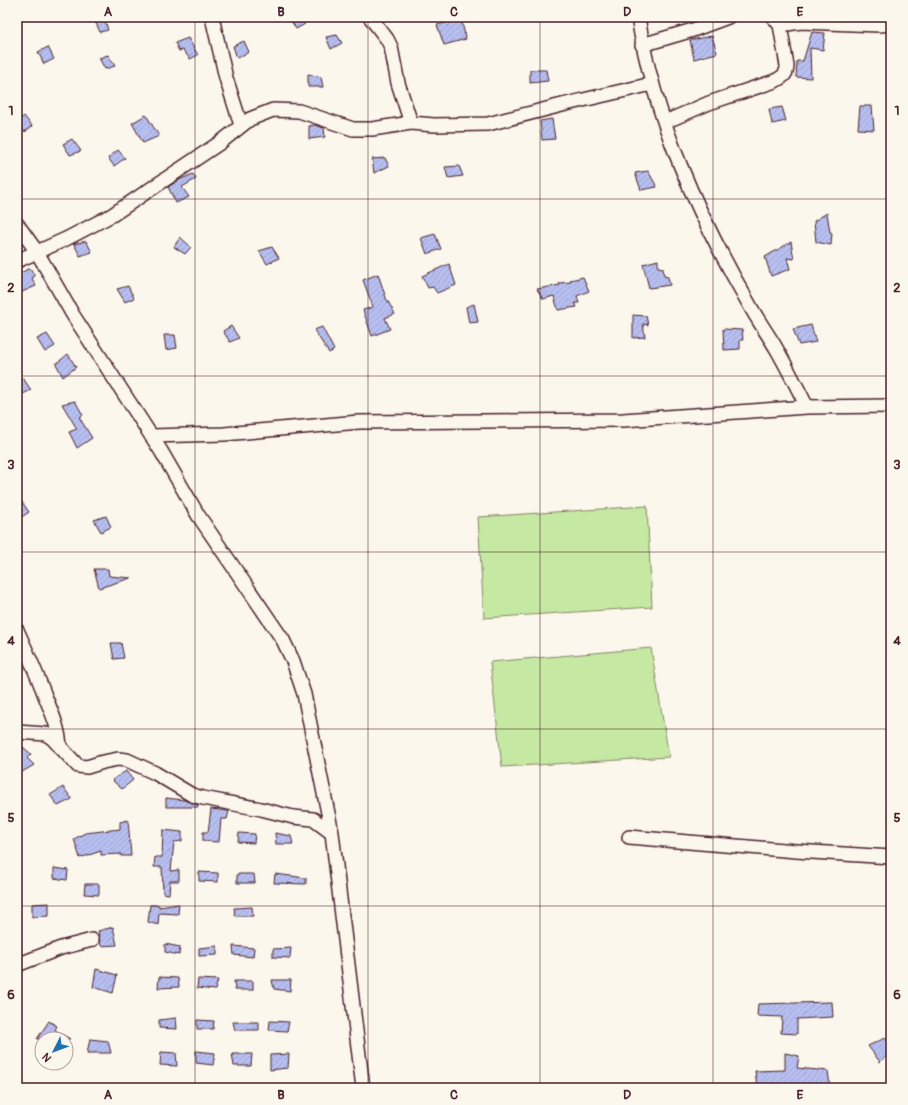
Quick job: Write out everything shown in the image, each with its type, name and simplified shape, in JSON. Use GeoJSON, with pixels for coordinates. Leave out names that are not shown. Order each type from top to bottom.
{"type":"FeatureCollection","features":[{"type":"Feature","properties":{"kind":"street"},"geometry":{"type":"LineString","coordinates":[[212,17],[226,78],[241,125]]}},
{"type":"Feature","properties":{"kind":"street"},"geometry":{"type":"LineString","coordinates":[[370,17],[391,46],[398,84],[411,123]]}},
{"type":"Feature","properties":{"kind":"street"},"geometry":{"type":"LineString","coordinates":[[638,17],[642,45],[652,84],[686,180],[749,305],[776,349],[807,407]]}},
{"type":"Feature","properties":{"kind":"street"},"geometry":{"type":"LineString","coordinates":[[642,45],[693,30],[728,17]]}},
{"type":"Feature","properties":{"kind":"street"},"geometry":{"type":"LineString","coordinates":[[665,122],[709,103],[775,81],[783,76],[787,72],[787,66],[776,21],[879,25],[891,24]]}},
{"type":"Feature","properties":{"kind":"street"},"geometry":{"type":"LineString","coordinates":[[17,261],[66,239],[112,215],[221,142],[250,119],[273,110],[299,111],[353,129],[372,129],[411,123],[434,125],[488,124],[652,84]]}},
{"type":"Feature","properties":{"kind":"street"},"geometry":{"type":"LineString","coordinates":[[17,224],[37,252],[73,315],[151,436],[198,515],[283,640],[293,661],[304,694],[332,833],[363,1088]]}},
{"type":"Feature","properties":{"kind":"street"},"geometry":{"type":"LineString","coordinates":[[151,436],[224,434],[359,422],[624,420],[807,407],[891,406]]}},
{"type":"Feature","properties":{"kind":"street"},"geometry":{"type":"LineString","coordinates":[[17,630],[56,722],[60,736],[60,747]]}},
{"type":"Feature","properties":{"kind":"street"},"geometry":{"type":"LineString","coordinates":[[17,732],[46,734],[78,766],[87,767],[118,759],[127,760],[155,773],[192,795],[262,809],[293,817],[314,820],[332,833]]}},
{"type":"Feature","properties":{"kind":"street"},"geometry":{"type":"LineString","coordinates":[[629,837],[796,851],[891,857]]}},
{"type":"Feature","properties":{"kind":"street"},"geometry":{"type":"LineString","coordinates":[[17,965],[61,948],[92,940]]}},
{"type":"Feature","properties":{"kind":"green space"},"geometry":{"type":"Polygon","coordinates":[[[647,506],[652,607],[484,618],[478,517],[647,506]]]}},
{"type":"Feature","properties":{"kind":"green space"},"geometry":{"type":"Polygon","coordinates":[[[651,648],[669,757],[502,767],[490,662],[651,648]]]}},
{"type":"Feature","properties":{"kind":"building"},"geometry":{"type":"Polygon","coordinates":[[[93,17],[104,17],[108,30],[100,32],[93,17]]]}},
{"type":"Feature","properties":{"kind":"building"},"geometry":{"type":"Polygon","coordinates":[[[289,17],[301,17],[305,24],[296,29],[289,17]]]}},
{"type":"Feature","properties":{"kind":"building"},"geometry":{"type":"Polygon","coordinates":[[[461,19],[466,39],[444,45],[437,25],[461,19]]]}},
{"type":"Feature","properties":{"kind":"building"},"geometry":{"type":"Polygon","coordinates":[[[812,32],[825,33],[823,50],[810,48],[811,78],[796,77],[797,61],[803,61],[812,32]]]}},
{"type":"Feature","properties":{"kind":"building"},"geometry":{"type":"Polygon","coordinates":[[[337,35],[342,43],[331,49],[326,37],[337,35]]]}},
{"type":"Feature","properties":{"kind":"building"},"geometry":{"type":"Polygon","coordinates":[[[712,36],[717,53],[694,59],[690,40],[712,36]]]}},
{"type":"Feature","properties":{"kind":"building"},"geometry":{"type":"Polygon","coordinates":[[[188,38],[198,55],[190,59],[183,50],[179,51],[175,43],[188,38]]]}},
{"type":"Feature","properties":{"kind":"building"},"geometry":{"type":"Polygon","coordinates":[[[244,41],[249,52],[237,58],[233,46],[244,41]]]}},
{"type":"Feature","properties":{"kind":"building"},"geometry":{"type":"Polygon","coordinates":[[[48,47],[54,59],[44,64],[38,52],[48,47]]]}},
{"type":"Feature","properties":{"kind":"building"},"geometry":{"type":"Polygon","coordinates":[[[108,55],[115,66],[105,69],[99,58],[108,55]]]}},
{"type":"Feature","properties":{"kind":"building"},"geometry":{"type":"Polygon","coordinates":[[[530,70],[546,70],[548,81],[530,83],[530,70]]]}},
{"type":"Feature","properties":{"kind":"building"},"geometry":{"type":"Polygon","coordinates":[[[308,74],[321,77],[323,87],[308,87],[308,74]]]}},
{"type":"Feature","properties":{"kind":"building"},"geometry":{"type":"Polygon","coordinates":[[[860,106],[872,106],[874,130],[858,129],[860,106]]]}},
{"type":"Feature","properties":{"kind":"building"},"geometry":{"type":"Polygon","coordinates":[[[782,107],[786,121],[772,124],[769,109],[782,107]]]}},
{"type":"Feature","properties":{"kind":"building"},"geometry":{"type":"Polygon","coordinates":[[[146,115],[159,136],[143,143],[132,123],[146,115]]]}},
{"type":"Feature","properties":{"kind":"building"},"geometry":{"type":"Polygon","coordinates":[[[24,116],[32,126],[25,132],[17,122],[24,116]]]}},
{"type":"Feature","properties":{"kind":"building"},"geometry":{"type":"Polygon","coordinates":[[[552,119],[555,139],[542,140],[540,121],[552,119]]]}},
{"type":"Feature","properties":{"kind":"building"},"geometry":{"type":"Polygon","coordinates":[[[315,125],[324,128],[325,137],[309,139],[309,126],[315,125]]]}},
{"type":"Feature","properties":{"kind":"building"},"geometry":{"type":"Polygon","coordinates":[[[72,139],[81,151],[70,155],[63,144],[72,139]]]}},
{"type":"Feature","properties":{"kind":"building"},"geometry":{"type":"Polygon","coordinates":[[[118,150],[125,158],[114,166],[108,158],[118,150]]]}},
{"type":"Feature","properties":{"kind":"building"},"geometry":{"type":"Polygon","coordinates":[[[385,158],[389,166],[374,173],[372,159],[385,158]]]}},
{"type":"Feature","properties":{"kind":"building"},"geometry":{"type":"Polygon","coordinates":[[[459,166],[463,176],[448,178],[445,167],[459,166]]]}},
{"type":"Feature","properties":{"kind":"building"},"geometry":{"type":"Polygon","coordinates":[[[648,171],[657,187],[641,190],[635,173],[648,171]]]}},
{"type":"Feature","properties":{"kind":"building"},"geometry":{"type":"Polygon","coordinates":[[[193,174],[196,179],[182,187],[189,197],[176,203],[168,187],[193,174]]]}},
{"type":"Feature","properties":{"kind":"building"},"geometry":{"type":"Polygon","coordinates":[[[827,213],[830,232],[832,233],[831,245],[816,242],[814,221],[827,213]]]}},
{"type":"Feature","properties":{"kind":"building"},"geometry":{"type":"Polygon","coordinates":[[[435,234],[441,249],[427,254],[421,238],[435,234]]]}},
{"type":"Feature","properties":{"kind":"building"},"geometry":{"type":"Polygon","coordinates":[[[180,237],[191,247],[185,254],[174,247],[180,237]]]}},
{"type":"Feature","properties":{"kind":"building"},"geometry":{"type":"Polygon","coordinates":[[[86,241],[92,252],[80,256],[74,244],[86,241]]]}},
{"type":"Feature","properties":{"kind":"building"},"geometry":{"type":"Polygon","coordinates":[[[791,242],[794,259],[787,258],[790,269],[771,276],[765,257],[791,242]]]}},
{"type":"Feature","properties":{"kind":"building"},"geometry":{"type":"Polygon","coordinates":[[[272,247],[279,258],[267,264],[259,251],[272,247]]]}},
{"type":"Feature","properties":{"kind":"building"},"geometry":{"type":"Polygon","coordinates":[[[658,260],[658,267],[663,268],[664,276],[668,277],[670,285],[649,288],[643,264],[658,260]]]}},
{"type":"Feature","properties":{"kind":"building"},"geometry":{"type":"Polygon","coordinates":[[[449,264],[456,285],[437,293],[433,287],[428,288],[422,276],[449,264]]]}},
{"type":"Feature","properties":{"kind":"building"},"geometry":{"type":"Polygon","coordinates":[[[30,268],[35,276],[32,278],[36,286],[22,292],[17,280],[17,275],[30,268]]]}},
{"type":"Feature","properties":{"kind":"building"},"geometry":{"type":"Polygon","coordinates":[[[378,274],[386,298],[395,314],[385,318],[390,329],[372,336],[363,310],[373,307],[363,280],[378,274]]]}},
{"type":"Feature","properties":{"kind":"building"},"geometry":{"type":"Polygon","coordinates":[[[583,277],[589,291],[577,296],[579,303],[575,303],[577,307],[558,310],[554,296],[543,299],[537,289],[560,285],[559,283],[571,282],[570,280],[583,277]]]}},
{"type":"Feature","properties":{"kind":"building"},"geometry":{"type":"Polygon","coordinates":[[[128,286],[134,298],[125,302],[117,289],[128,286]]]}},
{"type":"Feature","properties":{"kind":"building"},"geometry":{"type":"Polygon","coordinates":[[[474,304],[478,322],[469,323],[466,307],[474,304]]]}},
{"type":"Feature","properties":{"kind":"building"},"geometry":{"type":"Polygon","coordinates":[[[633,315],[646,316],[648,325],[643,324],[645,337],[633,338],[633,315]]]}},
{"type":"Feature","properties":{"kind":"building"},"geometry":{"type":"Polygon","coordinates":[[[811,325],[816,342],[799,345],[793,329],[811,325]]]}},
{"type":"Feature","properties":{"kind":"building"},"geometry":{"type":"Polygon","coordinates":[[[231,326],[239,338],[230,342],[223,331],[231,326]]]}},
{"type":"Feature","properties":{"kind":"building"},"geometry":{"type":"Polygon","coordinates":[[[322,327],[334,350],[329,353],[314,330],[322,327]]]}},
{"type":"Feature","properties":{"kind":"building"},"geometry":{"type":"Polygon","coordinates":[[[723,329],[742,330],[743,340],[740,340],[740,349],[724,350],[723,329]]]}},
{"type":"Feature","properties":{"kind":"building"},"geometry":{"type":"Polygon","coordinates":[[[47,334],[55,346],[45,352],[37,339],[47,334]]]}},
{"type":"Feature","properties":{"kind":"building"},"geometry":{"type":"Polygon","coordinates":[[[164,335],[175,335],[177,348],[166,350],[164,335]]]}},
{"type":"Feature","properties":{"kind":"building"},"geometry":{"type":"Polygon","coordinates":[[[68,354],[76,367],[63,377],[56,364],[68,354]]]}},
{"type":"Feature","properties":{"kind":"building"},"geometry":{"type":"Polygon","coordinates":[[[23,378],[31,390],[17,397],[17,380],[23,378]]]}},
{"type":"Feature","properties":{"kind":"building"},"geometry":{"type":"Polygon","coordinates":[[[75,401],[83,415],[79,417],[92,438],[77,448],[69,432],[77,429],[62,404],[75,401]]]}},
{"type":"Feature","properties":{"kind":"building"},"geometry":{"type":"Polygon","coordinates":[[[17,495],[29,512],[17,520],[17,495]]]}},
{"type":"Feature","properties":{"kind":"building"},"geometry":{"type":"Polygon","coordinates":[[[106,516],[111,527],[101,532],[94,520],[106,516]]]}},
{"type":"Feature","properties":{"kind":"building"},"geometry":{"type":"Polygon","coordinates":[[[94,569],[108,569],[109,576],[131,578],[99,588],[94,569]]]}},
{"type":"Feature","properties":{"kind":"building"},"geometry":{"type":"Polygon","coordinates":[[[111,643],[121,643],[124,658],[114,659],[111,643]]]}},
{"type":"Feature","properties":{"kind":"building"},"geometry":{"type":"Polygon","coordinates":[[[23,747],[31,754],[27,758],[34,765],[17,775],[17,752],[23,747]]]}},
{"type":"Feature","properties":{"kind":"building"},"geometry":{"type":"Polygon","coordinates":[[[126,771],[133,780],[122,789],[112,780],[126,771]]]}},
{"type":"Feature","properties":{"kind":"building"},"geometry":{"type":"Polygon","coordinates":[[[63,787],[72,799],[58,806],[50,795],[63,787]]]}},
{"type":"Feature","properties":{"kind":"building"},"geometry":{"type":"Polygon","coordinates":[[[166,798],[184,800],[198,805],[198,807],[166,807],[166,798]]]}},
{"type":"Feature","properties":{"kind":"building"},"geometry":{"type":"Polygon","coordinates":[[[211,809],[229,811],[227,819],[221,819],[219,842],[203,841],[203,832],[208,832],[211,809]]]}},
{"type":"Feature","properties":{"kind":"building"},"geometry":{"type":"Polygon","coordinates":[[[128,820],[131,856],[121,856],[121,854],[101,855],[101,851],[80,858],[74,839],[85,833],[120,829],[120,822],[128,820]]]}},
{"type":"Feature","properties":{"kind":"building"},"geometry":{"type":"Polygon","coordinates":[[[163,830],[182,832],[182,841],[174,842],[171,871],[179,870],[179,881],[170,881],[169,894],[163,893],[162,867],[154,867],[155,857],[162,857],[163,830]]]}},
{"type":"Feature","properties":{"kind":"building"},"geometry":{"type":"Polygon","coordinates":[[[239,833],[255,834],[254,843],[238,842],[239,833]]]}},
{"type":"Feature","properties":{"kind":"building"},"geometry":{"type":"Polygon","coordinates":[[[275,833],[291,836],[293,844],[276,844],[275,833]]]}},
{"type":"Feature","properties":{"kind":"building"},"geometry":{"type":"Polygon","coordinates":[[[54,868],[68,870],[67,880],[54,878],[54,868]]]}},
{"type":"Feature","properties":{"kind":"building"},"geometry":{"type":"Polygon","coordinates":[[[199,872],[218,873],[218,882],[199,881],[199,872]]]}},
{"type":"Feature","properties":{"kind":"building"},"geometry":{"type":"Polygon","coordinates":[[[237,874],[254,874],[255,883],[237,883],[237,874]]]}},
{"type":"Feature","properties":{"kind":"building"},"geometry":{"type":"Polygon","coordinates":[[[275,874],[306,878],[306,884],[274,883],[275,874]]]}},
{"type":"Feature","properties":{"kind":"building"},"geometry":{"type":"Polygon","coordinates":[[[85,884],[99,884],[99,895],[84,894],[85,884]]]}},
{"type":"Feature","properties":{"kind":"building"},"geometry":{"type":"Polygon","coordinates":[[[49,903],[49,916],[32,917],[32,904],[49,903]]]}},
{"type":"Feature","properties":{"kind":"building"},"geometry":{"type":"Polygon","coordinates":[[[179,904],[178,914],[159,913],[158,925],[148,922],[150,905],[159,905],[159,907],[179,904]]]}},
{"type":"Feature","properties":{"kind":"building"},"geometry":{"type":"Polygon","coordinates":[[[252,907],[253,916],[235,916],[234,908],[252,907]]]}},
{"type":"Feature","properties":{"kind":"building"},"geometry":{"type":"Polygon","coordinates":[[[113,927],[117,945],[101,946],[98,931],[113,927]]]}},
{"type":"Feature","properties":{"kind":"building"},"geometry":{"type":"Polygon","coordinates":[[[165,944],[180,947],[179,955],[165,952],[165,944]]]}},
{"type":"Feature","properties":{"kind":"building"},"geometry":{"type":"Polygon","coordinates":[[[217,946],[217,955],[199,956],[199,948],[217,946]]]}},
{"type":"Feature","properties":{"kind":"building"},"geometry":{"type":"Polygon","coordinates":[[[233,946],[254,948],[253,957],[234,955],[233,946]]]}},
{"type":"Feature","properties":{"kind":"building"},"geometry":{"type":"Polygon","coordinates":[[[291,948],[290,958],[273,957],[273,949],[291,948]]]}},
{"type":"Feature","properties":{"kind":"building"},"geometry":{"type":"Polygon","coordinates":[[[96,969],[117,975],[113,993],[93,987],[96,969]]]}},
{"type":"Feature","properties":{"kind":"building"},"geometry":{"type":"Polygon","coordinates":[[[159,977],[178,978],[179,987],[158,988],[159,977]]]}},
{"type":"Feature","properties":{"kind":"building"},"geometry":{"type":"Polygon","coordinates":[[[198,979],[218,980],[215,990],[197,988],[198,979]]]}},
{"type":"Feature","properties":{"kind":"building"},"geometry":{"type":"Polygon","coordinates":[[[272,980],[291,980],[290,991],[274,989],[272,980]]]}},
{"type":"Feature","properties":{"kind":"building"},"geometry":{"type":"Polygon","coordinates":[[[234,981],[253,981],[253,990],[235,990],[234,981]]]}},
{"type":"Feature","properties":{"kind":"building"},"geometry":{"type":"Polygon","coordinates":[[[832,1002],[833,1017],[797,1019],[797,1034],[781,1033],[782,1017],[757,1016],[758,1004],[832,1002]]]}},
{"type":"Feature","properties":{"kind":"building"},"geometry":{"type":"Polygon","coordinates":[[[176,1018],[177,1029],[159,1028],[159,1020],[176,1018]]]}},
{"type":"Feature","properties":{"kind":"building"},"geometry":{"type":"Polygon","coordinates":[[[197,1020],[214,1021],[213,1029],[197,1029],[197,1020]]]}},
{"type":"Feature","properties":{"kind":"building"},"geometry":{"type":"Polygon","coordinates":[[[49,1021],[57,1026],[55,1030],[57,1031],[42,1031],[49,1021]]]}},
{"type":"Feature","properties":{"kind":"building"},"geometry":{"type":"Polygon","coordinates":[[[270,1021],[289,1022],[287,1031],[269,1030],[270,1021]]]}},
{"type":"Feature","properties":{"kind":"building"},"geometry":{"type":"Polygon","coordinates":[[[233,1022],[259,1022],[259,1030],[235,1030],[233,1022]]]}},
{"type":"Feature","properties":{"kind":"building"},"geometry":{"type":"Polygon","coordinates":[[[885,1038],[891,1045],[891,1052],[880,1062],[868,1046],[885,1038]]]}},
{"type":"Feature","properties":{"kind":"building"},"geometry":{"type":"Polygon","coordinates":[[[90,1039],[108,1041],[111,1053],[87,1053],[90,1039]]]}},
{"type":"Feature","properties":{"kind":"building"},"geometry":{"type":"Polygon","coordinates":[[[196,1051],[215,1053],[213,1065],[196,1063],[196,1051]]]}},
{"type":"Feature","properties":{"kind":"building"},"geometry":{"type":"Polygon","coordinates":[[[161,1052],[176,1053],[177,1066],[160,1065],[161,1052]]]}},
{"type":"Feature","properties":{"kind":"building"},"geometry":{"type":"Polygon","coordinates":[[[785,1053],[799,1056],[797,1068],[828,1071],[830,1086],[757,1086],[755,1071],[785,1070],[785,1053]]]}},
{"type":"Feature","properties":{"kind":"building"},"geometry":{"type":"Polygon","coordinates":[[[232,1054],[252,1054],[251,1066],[234,1066],[232,1054]]]}},
{"type":"Feature","properties":{"kind":"building"},"geometry":{"type":"Polygon","coordinates":[[[289,1054],[288,1068],[270,1070],[270,1055],[289,1054]]]}}]}
